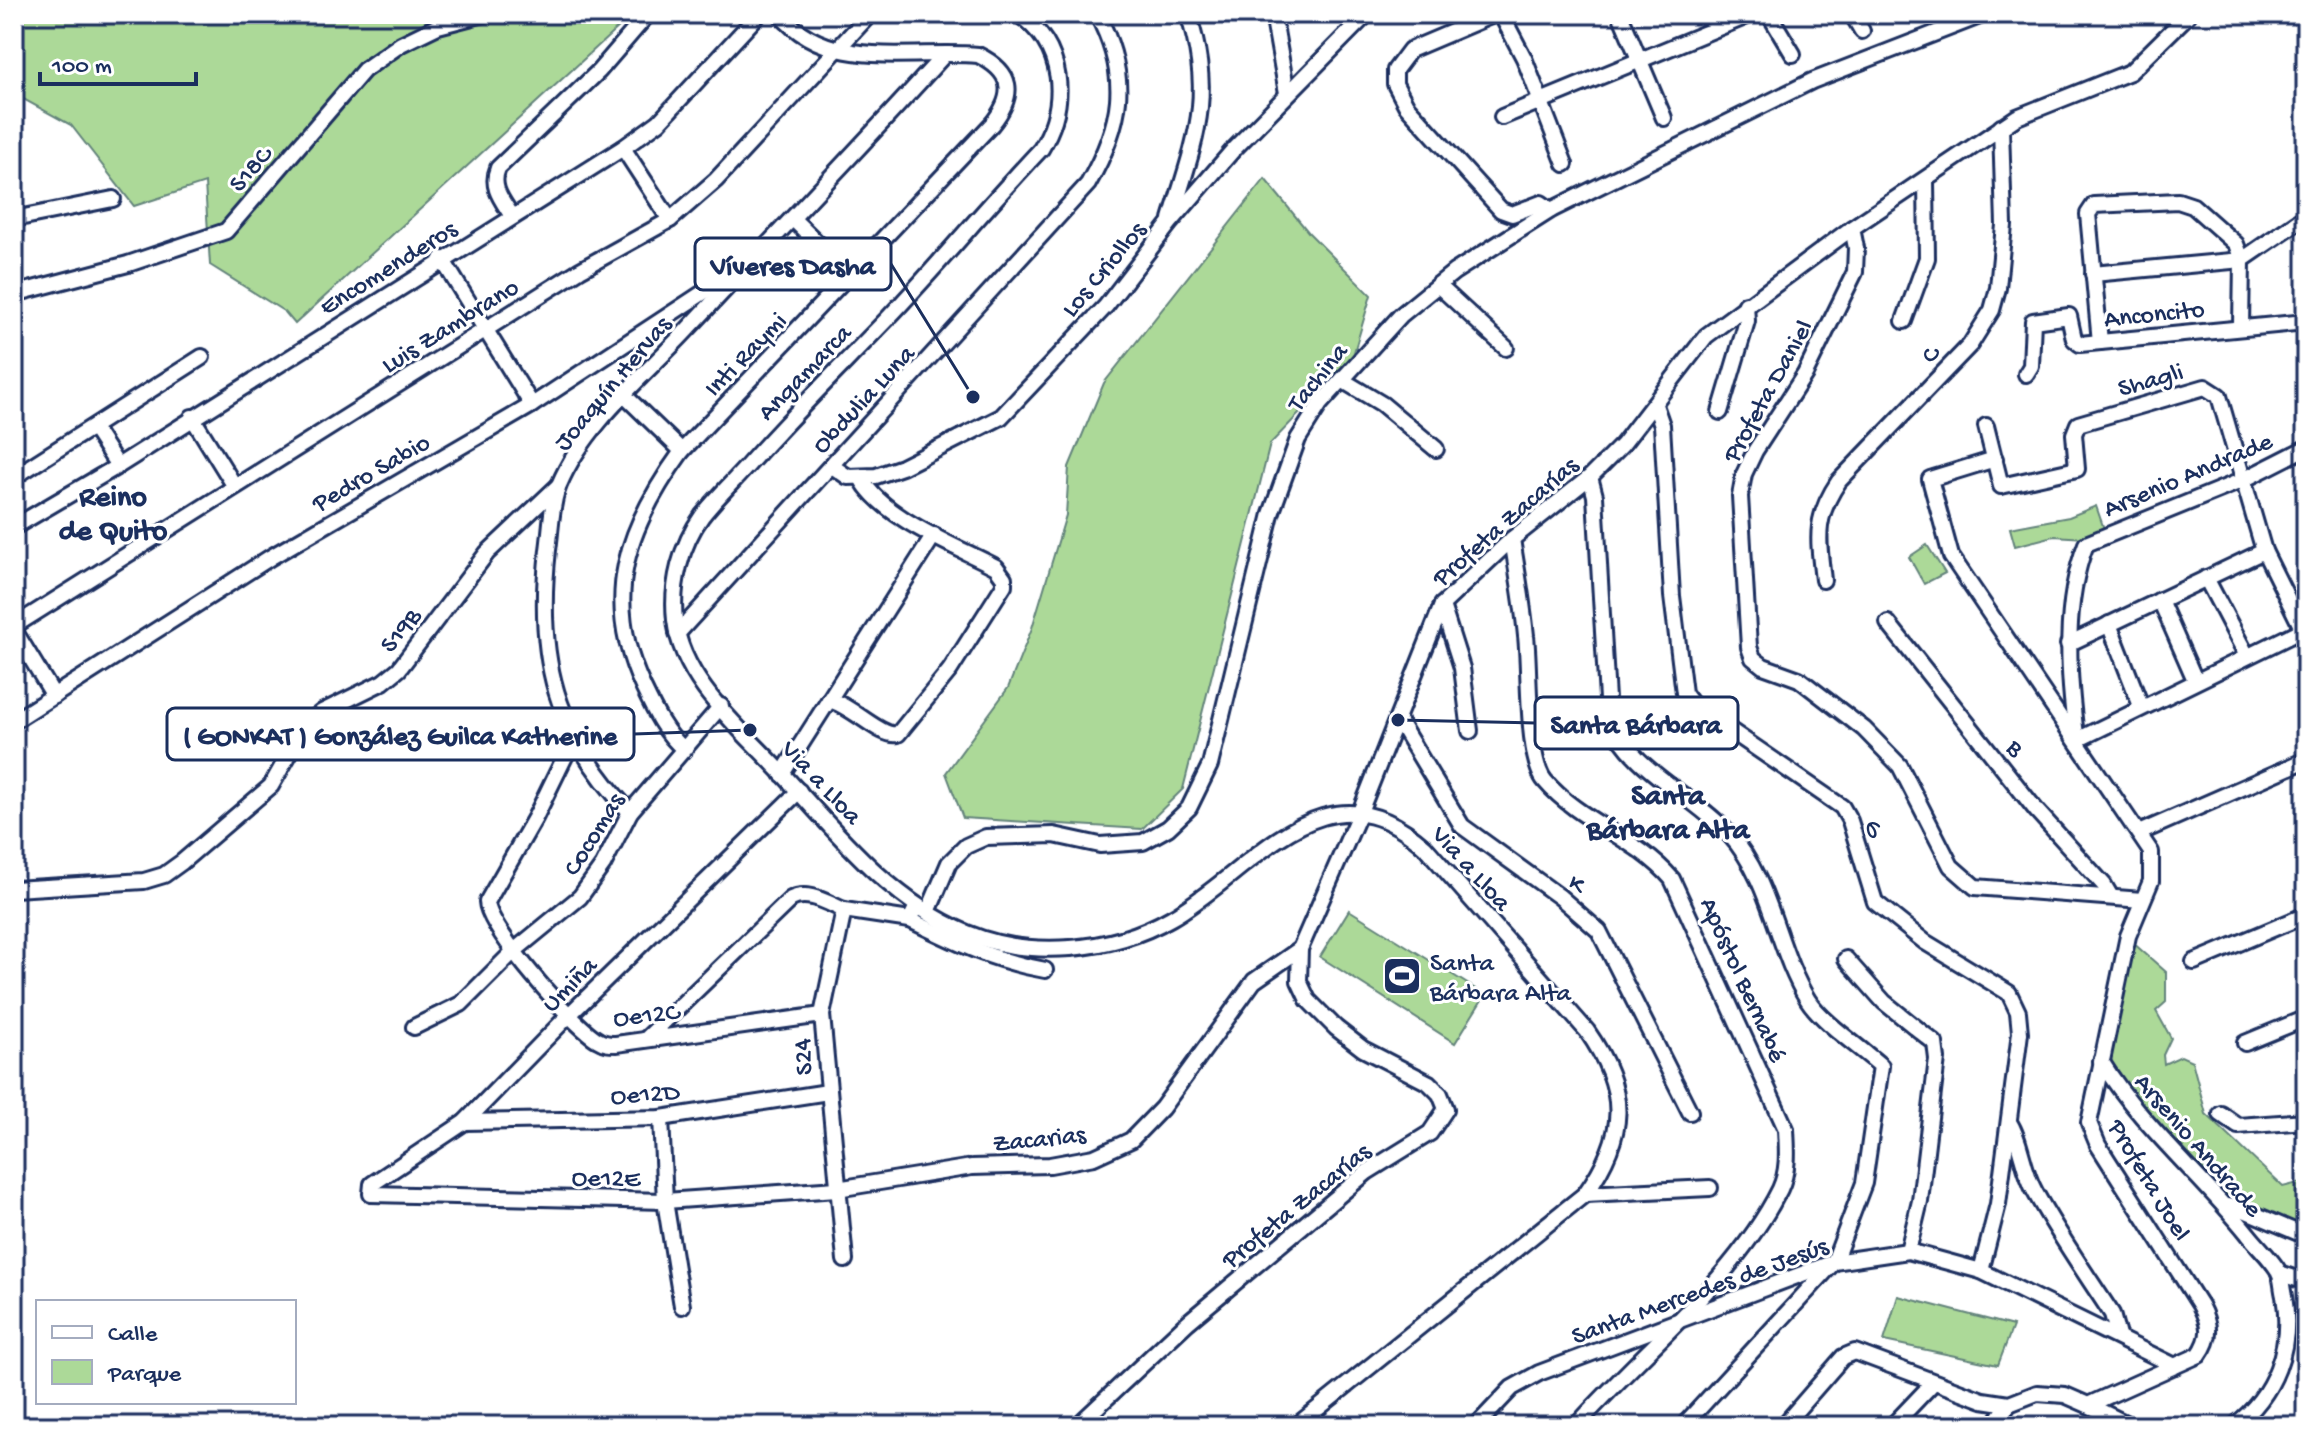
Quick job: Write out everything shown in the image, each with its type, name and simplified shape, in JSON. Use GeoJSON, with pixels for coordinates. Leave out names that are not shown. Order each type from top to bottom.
{"type":"FeatureCollection","features":[{"type":"Feature","properties":{"kind":"street","name":"S18C"},"geometry":{"type":"LineString","coordinates":[[14,294],[128,264],[226,231],[364,70],[401,44],[438,26],[484,14]]}},
{"type":"Feature","properties":{"kind":"street"},"geometry":{"type":"LineString","coordinates":[[512,216],[496,189],[494,179],[498,168],[599,71],[648,14]]}},
{"type":"Feature","properties":{"kind":"street","name":"Encomenderos"},"geometry":{"type":"LineString","coordinates":[[14,527],[118,466],[442,259],[623,148],[659,122],[759,14]]}},
{"type":"Feature","properties":{"kind":"street","name":"Inti Raymi"},"geometry":{"type":"LineString","coordinates":[[684,749],[660,719],[632,664],[624,632],[621,592],[628,547],[656,487],[682,451],[851,276],[1005,108],[1008,91],[1005,76],[995,63],[978,55],[839,51],[811,40],[780,14]]}},
{"type":"Feature","properties":{"kind":"street","name":"Luis Zambrano"},"geometry":{"type":"LineString","coordinates":[[14,628],[234,485],[580,270],[670,220],[716,180],[839,51],[870,14]]}},
{"type":"Feature","properties":{"kind":"street","name":"Angamarca"},"geometry":{"type":"LineString","coordinates":[[721,706],[690,666],[677,634],[676,577],[682,556],[702,517],[1041,149],[1051,132],[1060,104],[1054,58],[1035,27],[1018,14]]}},
{"type":"Feature","properties":{"kind":"street","name":"Obdulia Luna"},"geometry":{"type":"LineString","coordinates":[[677,634],[1088,184],[1106,151],[1115,124],[1119,87],[1114,52],[1097,14]]}},
{"type":"Feature","properties":{"kind":"street"},"geometry":{"type":"LineString","coordinates":[[1170,223],[1200,125],[1202,67],[1188,14]]}},
{"type":"Feature","properties":{"kind":"street"},"geometry":{"type":"LineString","coordinates":[[1273,14],[1287,93]]}},
{"type":"Feature","properties":{"kind":"street","name":"Los Criollos"},"geometry":{"type":"LineString","coordinates":[[861,478],[902,467],[1001,417],[1106,306],[1170,223],[1287,93],[1367,14]]}},
{"type":"Feature","properties":{"kind":"street"},"geometry":{"type":"LineString","coordinates":[[1495,14],[1410,50],[1395,70],[1395,84],[1406,105],[1507,214],[1541,203],[1551,210]]}},
{"type":"Feature","properties":{"kind":"street"},"geometry":{"type":"LineString","coordinates":[[1501,14],[1524,58],[1565,164]]}},
{"type":"Feature","properties":{"kind":"street"},"geometry":{"type":"LineString","coordinates":[[1620,14],[1664,118]]}},
{"type":"Feature","properties":{"kind":"street"},"geometry":{"type":"LineString","coordinates":[[1502,117],[1752,14]]}},
{"type":"Feature","properties":{"kind":"street"},"geometry":{"type":"LineString","coordinates":[[1769,14],[1793,54]]}},
{"type":"Feature","properties":{"kind":"street"},"geometry":{"type":"LineString","coordinates":[[1852,14],[1862,31]]}},
{"type":"Feature","properties":{"kind":"street","name":"Tachina"},"geometry":{"type":"LineString","coordinates":[[918,913],[949,863],[966,846],[986,837],[1054,835],[1100,845],[1143,842],[1168,828],[1189,808],[1210,765],[1271,514],[1307,421],[1401,315],[1438,285],[1551,210],[1812,81],[1985,14]]}},
{"type":"Feature","properties":{"kind":"street","name":"Profeta Zacarías"},"geometry":{"type":"LineString","coordinates":[[1077,1426],[1188,1322],[1367,1172],[1430,1133],[1440,1123],[1446,1109],[1440,1094],[1429,1083],[1363,1049],[1308,1000],[1299,981],[1300,949],[1398,720],[1442,605],[1512,539],[1590,477],[1655,405],[1706,336],[1746,304],[2001,127],[2036,108],[2130,72],[2189,14]]}},
{"type":"Feature","properties":{"kind":"street","name":"Joaquín Hervas"},"geometry":{"type":"LineString","coordinates":[[630,812],[573,740],[555,694],[546,640],[544,583],[558,486],[585,441],[625,396],[794,220],[943,56]]}},
{"type":"Feature","properties":{"kind":"street","name":"C"},"geometry":{"type":"LineString","coordinates":[[1823,580],[1817,529],[1824,503],[1839,481],[1970,345],[1992,310],[1998,288],[2004,225],[2001,127]]}},
{"type":"Feature","properties":{"kind":"street"},"geometry":{"type":"LineString","coordinates":[[623,148],[670,220]]}},
{"type":"Feature","properties":{"kind":"street"},"geometry":{"type":"LineString","coordinates":[[1904,321],[1927,258],[1926,180]]}},
{"type":"Feature","properties":{"kind":"street"},"geometry":{"type":"LineString","coordinates":[[14,219],[113,199]]}},
{"type":"Feature","properties":{"kind":"street"},"geometry":{"type":"LineString","coordinates":[[2100,342],[2088,208],[2094,205],[2178,201],[2193,206],[2232,239],[2242,260],[2241,327]]}},
{"type":"Feature","properties":{"kind":"street"},"geometry":{"type":"LineString","coordinates":[[2093,274],[2242,260],[2306,216]]}},
{"type":"Feature","properties":{"kind":"street"},"geometry":{"type":"LineString","coordinates":[[794,220],[851,276]]}},
{"type":"Feature","properties":{"kind":"street","name":"Profeta Daniel"},"geometry":{"type":"LineString","coordinates":[[1852,228],[1856,248],[1855,272],[1805,374],[1744,474],[1740,496],[1749,647],[1753,658],[1763,666],[1799,679],[1864,729],[1900,766],[1936,842],[1962,878],[1975,887],[2142,900]]}},
{"type":"Feature","properties":{"kind":"street"},"geometry":{"type":"LineString","coordinates":[[442,259],[532,405]]}},
{"type":"Feature","properties":{"kind":"street","name":"Pedro Sabio"},"geometry":{"type":"LineString","coordinates":[[14,721],[271,557],[532,405],[751,262]]}},
{"type":"Feature","properties":{"kind":"street"},"geometry":{"type":"LineString","coordinates":[[1438,285],[1506,348]]}},
{"type":"Feature","properties":{"kind":"street"},"geometry":{"type":"LineString","coordinates":[[1720,412],[1747,321],[1746,304]]}},
{"type":"Feature","properties":{"kind":"street","name":"Anconcito"},"geometry":{"type":"LineString","coordinates":[[2026,374],[2031,366],[2033,321],[2066,315],[2071,320],[2076,343],[2306,322]]}},
{"type":"Feature","properties":{"kind":"street"},"geometry":{"type":"LineString","coordinates":[[14,477],[94,429],[202,357]]}},
{"type":"Feature","properties":{"kind":"street"},"geometry":{"type":"LineString","coordinates":[[1342,380],[1382,404],[1436,449]]}},
{"type":"Feature","properties":{"kind":"street","name":"Shagli"},"geometry":{"type":"LineString","coordinates":[[1986,426],[2001,486],[2075,470],[2078,465],[2074,434],[2078,424],[2205,387],[2219,396],[2241,481],[2264,551],[2304,629]]}},
{"type":"Feature","properties":{"kind":"street"},"geometry":{"type":"LineString","coordinates":[[625,396],[682,451]]}},
{"type":"Feature","properties":{"kind":"street","name":"G"},"geometry":{"type":"LineString","coordinates":[[1655,405],[1662,425],[1672,596],[1684,693],[1692,704],[1842,807],[1850,821],[1875,902],[1887,915],[2009,993],[2018,1012],[2020,1033],[1998,1204],[1981,1271]]}},
{"type":"Feature","properties":{"kind":"street"},"geometry":{"type":"LineString","coordinates":[[192,417],[234,485]]}},
{"type":"Feature","properties":{"kind":"street"},"geometry":{"type":"LineString","coordinates":[[94,429],[118,466]]}},
{"type":"Feature","properties":{"kind":"street","name":"Arsenio Andrade"},"geometry":{"type":"LineString","coordinates":[[2142,900],[2153,866],[2151,852],[2077,740],[2068,644],[2079,563],[2086,544],[2241,481],[2306,448]]}},
{"type":"Feature","properties":{"kind":"street"},"geometry":{"type":"LineString","coordinates":[[1995,459],[1930,479],[1951,556],[2077,740],[2141,706],[2304,629]]}},
{"type":"Feature","properties":{"kind":"street"},"geometry":{"type":"LineString","coordinates":[[829,700],[851,707],[888,735],[898,734],[950,670],[1001,591],[1004,578],[996,567],[876,500],[861,478],[848,477],[832,466]]}},
{"type":"Feature","properties":{"kind":"street"},"geometry":{"type":"LineString","coordinates":[[1590,477],[1595,496],[1608,716],[1617,736],[1631,755],[1731,835],[1769,900],[1809,1002],[1881,1066],[1864,1183],[1834,1262],[1683,1426]]}},
{"type":"Feature","properties":{"kind":"street","name":"S19B"},"geometry":{"type":"LineString","coordinates":[[14,889],[144,881],[164,875],[271,786],[305,726],[322,712],[383,682],[399,669],[503,534],[558,486]]}},
{"type":"Feature","properties":{"kind":"street"},"geometry":{"type":"LineString","coordinates":[[782,774],[934,535]]}},
{"type":"Feature","properties":{"kind":"street","name":"Apóstol Bernabé"},"geometry":{"type":"LineString","coordinates":[[1512,539],[1526,637],[1533,742],[1543,780],[1575,806],[1657,862],[1672,879],[1786,1129],[1788,1159],[1781,1188],[1749,1237],[1677,1324],[1576,1426]]}},
{"type":"Feature","properties":{"kind":"street"},"geometry":{"type":"LineString","coordinates":[[2068,644],[2264,551]]}},
{"type":"Feature","properties":{"kind":"street"},"geometry":{"type":"LineString","coordinates":[[2206,578],[2247,656]]}},
{"type":"Feature","properties":{"kind":"street"},"geometry":{"type":"LineString","coordinates":[[2160,600],[2195,680]]}},
{"type":"Feature","properties":{"kind":"street"},"geometry":{"type":"LineString","coordinates":[[1442,605],[1462,668],[1470,731]]}},
{"type":"Feature","properties":{"kind":"street","name":"B"},"geometry":{"type":"LineString","coordinates":[[1888,623],[2036,810],[2111,897]]}},
{"type":"Feature","properties":{"kind":"street"},"geometry":{"type":"LineString","coordinates":[[2109,624],[2141,706]]}},
{"type":"Feature","properties":{"kind":"street"},"geometry":{"type":"LineString","coordinates":[[14,628],[54,696]]}},
{"type":"Feature","properties":{"kind":"street","name":"Via a Lloa"},"geometry":{"type":"LineString","coordinates":[[721,706],[873,871],[918,913],[999,943],[1052,948],[1102,945],[1171,918],[1301,824],[1335,812],[1360,812],[1393,824],[1425,847],[1603,1054],[1614,1079],[1618,1129],[1605,1166],[1585,1194],[1296,1426]]}},
{"type":"Feature","properties":{"kind":"street","name":"Cocomas"},"geometry":{"type":"LineString","coordinates":[[414,1027],[461,1004],[514,951],[592,882],[630,812],[721,706]]}},
{"type":"Feature","properties":{"kind":"street","name":"K"},"geometry":{"type":"LineString","coordinates":[[1398,720],[1462,826],[1560,897],[1599,931],[1690,1112]]}},
{"type":"Feature","properties":{"kind":"street","name":"Oe12C"},"geometry":{"type":"LineString","coordinates":[[573,740],[535,818],[487,902],[487,912],[514,951],[568,1016],[607,1044],[822,1015]]}},
{"type":"Feature","properties":{"kind":"street"},"geometry":{"type":"LineString","coordinates":[[2139,833],[2306,760]]}},
{"type":"Feature","properties":{"kind":"street","name":"Umiña"},"geometry":{"type":"LineString","coordinates":[[375,1196],[370,1191],[372,1184],[465,1122],[568,1016],[799,791]]}},
{"type":"Feature","properties":{"kind":"street"},"geometry":{"type":"LineString","coordinates":[[646,1039],[791,899],[800,894],[844,910],[918,913],[999,962],[1045,970]]}},
{"type":"Feature","properties":{"kind":"street","name":"Profeta Joel"},"geometry":{"type":"LineString","coordinates":[[2142,900],[2128,936],[2090,1112],[2092,1133],[2207,1317],[2210,1330],[2207,1344],[2199,1355],[2175,1366]]}},
{"type":"Feature","properties":{"kind":"street","name":"S24"},"geometry":{"type":"LineString","coordinates":[[844,910],[822,1015],[845,1260]]}},
{"type":"Feature","properties":{"kind":"street"},"geometry":{"type":"LineString","coordinates":[[2194,962],[2306,915]]}},
{"type":"Feature","properties":{"kind":"street","name":"Zacarias"},"geometry":{"type":"LineString","coordinates":[[837,1189],[972,1167],[1050,1165],[1094,1157],[1131,1140],[1162,1108],[1254,981],[1300,949]]}},
{"type":"Feature","properties":{"kind":"street"},"geometry":{"type":"LineString","coordinates":[[1846,959],[1884,1002],[1935,1043],[1937,1059],[1920,1201],[1908,1251]]}},
{"type":"Feature","properties":{"kind":"street"},"geometry":{"type":"LineString","coordinates":[[2245,1043],[2306,1018]]}},
{"type":"Feature","properties":{"kind":"street","name":"Arsenio Andrade"},"geometry":{"type":"LineString","coordinates":[[2101,1061],[2144,1123],[2225,1206],[2279,1273],[2286,1310],[2278,1371],[2267,1395],[2234,1426]]}},
{"type":"Feature","properties":{"kind":"street","name":"Oe12D"},"geometry":{"type":"LineString","coordinates":[[465,1122],[661,1118],[828,1092]]}},
{"type":"Feature","properties":{"kind":"street"},"geometry":{"type":"LineString","coordinates":[[2221,1114],[2238,1126],[2306,1121]]}},
{"type":"Feature","properties":{"kind":"street"},"geometry":{"type":"LineString","coordinates":[[661,1118],[665,1201],[682,1306]]}},
{"type":"Feature","properties":{"kind":"street"},"geometry":{"type":"LineString","coordinates":[[2009,1122],[2017,1139],[2021,1165],[2112,1314],[2118,1336]]}},
{"type":"Feature","properties":{"kind":"street"},"geometry":{"type":"LineString","coordinates":[[1585,1194],[1710,1188]]}},
{"type":"Feature","properties":{"kind":"street","name":"Oe12E"},"geometry":{"type":"LineString","coordinates":[[375,1196],[665,1201],[837,1189]]}},
{"type":"Feature","properties":{"kind":"street"},"geometry":{"type":"LineString","coordinates":[[2225,1206],[2306,1236]]}},
{"type":"Feature","properties":{"kind":"street","name":"Santa Mercedes de Jesús"},"geometry":{"type":"LineString","coordinates":[[1476,1426],[1512,1388],[1539,1373],[1677,1324],[1834,1262],[1908,1251],[1981,1271],[2175,1366]]}},
{"type":"Feature","properties":{"kind":"street"},"geometry":{"type":"LineString","coordinates":[[2279,1273],[2306,1282]]}},
{"type":"Feature","properties":{"kind":"street"},"geometry":{"type":"LineString","coordinates":[[1783,1426],[1849,1353],[1870,1355],[1933,1383],[1983,1400],[2009,1404],[2037,1393],[2065,1395],[2131,1426]]}},
{"type":"Feature","properties":{"kind":"street"},"geometry":{"type":"LineString","coordinates":[[2088,1405],[2175,1366]]}},
{"type":"Feature","properties":{"kind":"street"},"geometry":{"type":"LineString","coordinates":[[1892,1426],[1933,1383]]}},
{"type":"Feature","properties":{"kind":"street"},"geometry":{"type":"LineString","coordinates":[[1993,1426],[2009,1404]]}},
{"type":"Feature","properties":{"kind":"green space"},"geometry":{"type":"Polygon","coordinates":[[[14,14],[633,14],[295,324],[285,312],[210,265],[205,183],[134,206],[71,125],[14,94],[14,14]]]}},
{"type":"Feature","properties":{"kind":"green space"},"geometry":{"type":"Polygon","coordinates":[[[1265,179],[1309,233],[1371,295],[1352,359],[1270,444],[1183,789],[1142,829],[963,818],[946,773],[1008,688],[1032,628],[1066,515],[1069,467],[1104,383],[1265,179]]]}},
{"type":"Feature","properties":{"kind":"green space"},"geometry":{"type":"Polygon","coordinates":[[[2096,506],[2104,529],[2086,538],[2054,536],[2015,546],[2010,528],[2069,517],[2096,506]]]}},
{"type":"Feature","properties":{"kind":"green space"},"geometry":{"type":"Polygon","coordinates":[[[1927,545],[1945,573],[1924,584],[1909,557],[1927,545]]]}},
{"type":"Feature","properties":{"kind":"green space","name":"Santa Bárbara Alta"},"geometry":{"type":"Polygon","coordinates":[[[1349,910],[1485,995],[1455,1043],[1320,957],[1349,910]]]}},
{"type":"Feature","properties":{"kind":"green space"},"geometry":{"type":"Polygon","coordinates":[[[2132,942],[2166,972],[2166,1002],[2156,1011],[2171,1038],[2163,1055],[2164,1064],[2181,1056],[2192,1061],[2206,1114],[2283,1187],[2306,1181],[2306,1231],[2256,1206],[2226,1201],[2205,1172],[2148,1118],[2106,1058],[2132,942]]]}},
{"type":"Feature","properties":{"kind":"green space"},"geometry":{"type":"Polygon","coordinates":[[[1898,1296],[2013,1326],[1998,1365],[1884,1341],[1898,1296]]]}},
{"type":"Feature","properties":{"kind":"place","name":"Víveres Dasha"},"geometry":{"type":"Point","coordinates":[973,397]}},
{"type":"Feature","properties":{"kind":"place","name":"Santa Bárbara"},"geometry":{"type":"Point","coordinates":[1398,720]}},
{"type":"Feature","properties":{"kind":"place","name":"( GONKAT ) González Guilca Katherine"},"geometry":{"type":"Point","coordinates":[750,730]}},
{"type":"Feature","properties":{"kind":"place","name":"Santa Bárbara Alta"},"geometry":{"type":"Point","coordinates":[1402,976]}},
{"type":"Feature","properties":{"kind":"district","name":"Reino de Quito"},"geometry":{"type":"Point","coordinates":[113,512]}},
{"type":"Feature","properties":{"kind":"district","name":"Santa Bárbara Alta"},"geometry":{"type":"Point","coordinates":[1668,811]}}]}
